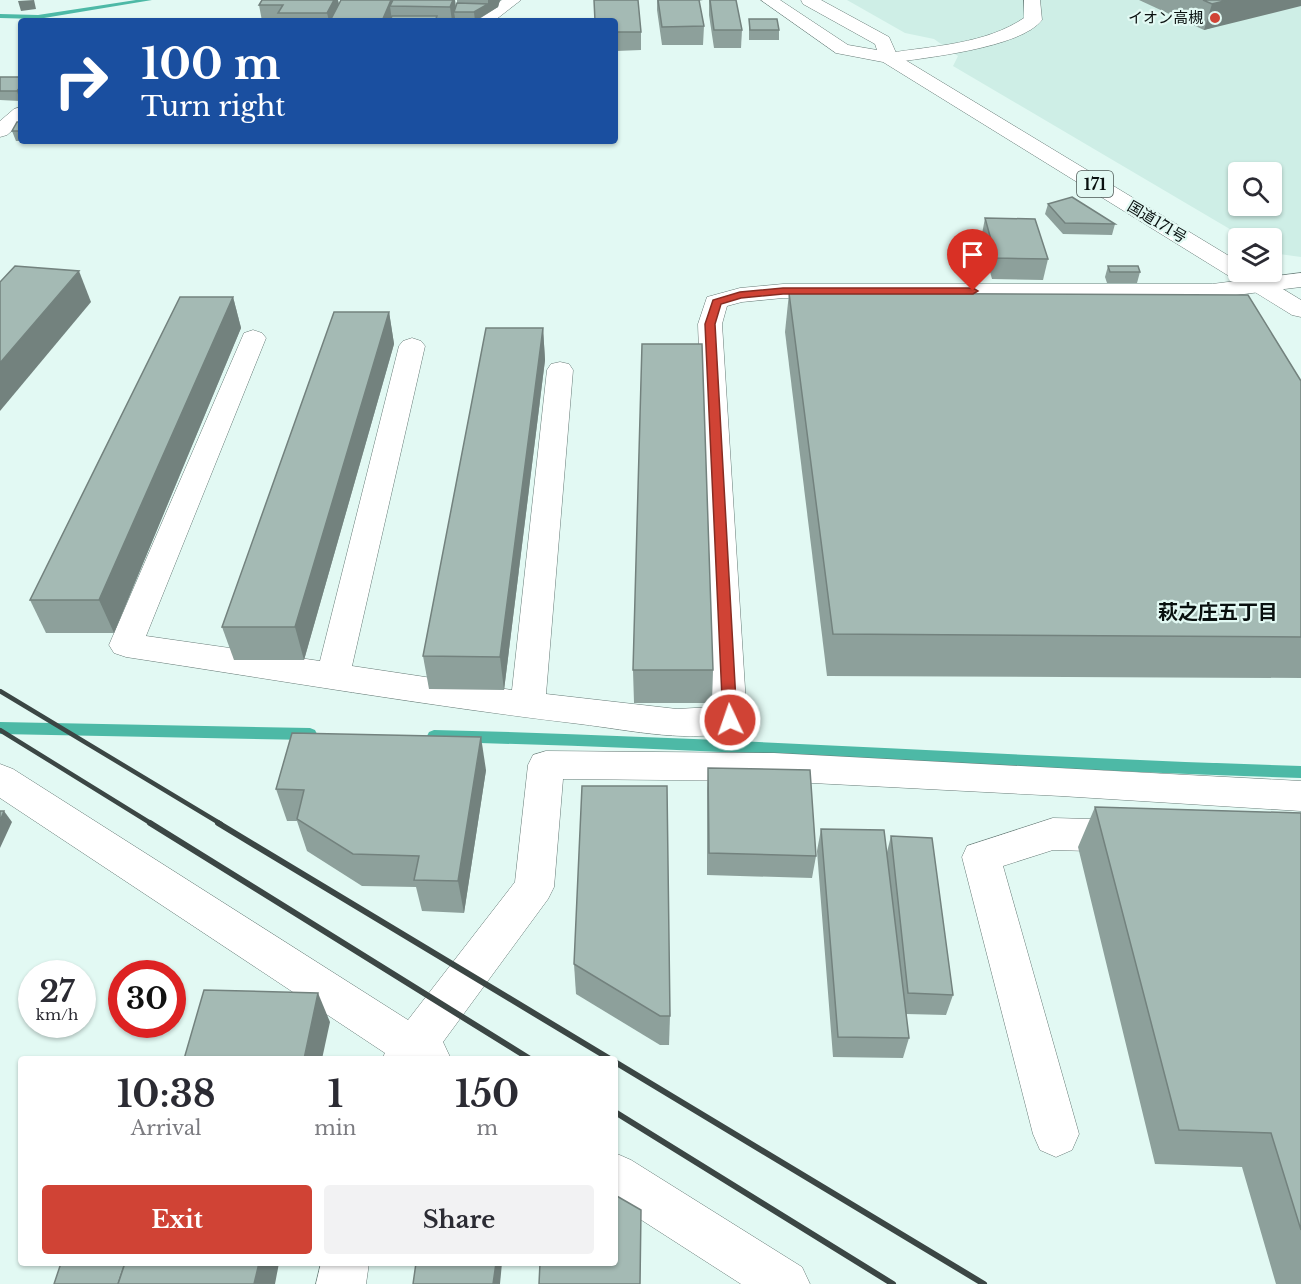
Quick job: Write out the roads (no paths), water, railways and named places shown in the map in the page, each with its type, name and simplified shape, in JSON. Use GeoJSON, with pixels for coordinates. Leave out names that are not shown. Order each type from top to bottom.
{"type":"FeatureCollection","features":[{"type":"Feature","properties":{"kind":"main road"},"geometry":{"type":"LineString","coordinates":[[487,18],[513,0]]}},
{"type":"Feature","properties":{"kind":"main road","name":"国道171号"},"geometry":{"type":"LineString","coordinates":[[769,0],[842,49],[889,58],[1301,310]]}},
{"type":"Feature","properties":{"kind":"main road","name":"国道171号"},"geometry":{"type":"LineString","coordinates":[[809,0],[883,41],[889,58]]}},
{"type":"Feature","properties":{"kind":"main road"},"geometry":{"type":"LineString","coordinates":[[889,58],[998,38],[1025,28],[1033,20],[1032,0]]}},
{"type":"Feature","properties":{"kind":"main road"},"geometry":{"type":"LineString","coordinates":[[0,131],[18,116]]}},
{"type":"Feature","properties":{"kind":"main road"},"geometry":{"type":"LineString","coordinates":[[253,338],[126,645],[528,705],[677,722],[730,720],[710,324],[716,302],[740,295],[783,291],[1212,291],[1263,286],[1301,279]]}},
{"type":"Feature","properties":{"kind":"main road"},"geometry":{"type":"LineString","coordinates":[[333,677],[412,346]]}},
{"type":"Feature","properties":{"kind":"main road"},"geometry":{"type":"LineString","coordinates":[[528,705],[560,370]]}},
{"type":"Feature","properties":{"kind":"main road"},"geometry":{"type":"LineString","coordinates":[[0,779],[416,1055],[534,887],[546,765],[774,767],[1301,796]]}},
{"type":"Feature","properties":{"kind":"main road"},"geometry":{"type":"LineString","coordinates":[[1056,1134],[981,857],[1053,834],[1159,837]]}},
{"type":"Feature","properties":{"kind":"main road"},"geometry":{"type":"LineString","coordinates":[[618,1178],[785,1284]]}},
{"type":"Feature","properties":{"kind":"main road"},"geometry":{"type":"LineString","coordinates":[[341,1284],[344,1266]]}},
{"type":"Feature","properties":{"kind":"waterway"},"geometry":{"type":"LineString","coordinates":[[0,16],[38,17],[149,0]]}},
{"type":"Feature","properties":{"kind":"waterway"},"geometry":{"type":"LineString","coordinates":[[0,728],[310,734]]}},
{"type":"Feature","properties":{"kind":"waterway"},"geometry":{"type":"LineString","coordinates":[[434,736],[651,742],[1084,764],[1301,772]]}},
{"type":"Feature","properties":{"kind":"railway"},"geometry":{"type":"LineString","coordinates":[[0,691],[221,824]]}},
{"type":"Feature","properties":{"kind":"railway"},"geometry":{"type":"LineString","coordinates":[[0,730],[152,824]]}},
{"type":"Feature","properties":{"kind":"railway"},"geometry":{"type":"LineString","coordinates":[[150,823],[525,1056]]}},
{"type":"Feature","properties":{"kind":"railway"},"geometry":{"type":"LineString","coordinates":[[218,823],[605,1056]]}},
{"type":"Feature","properties":{"kind":"railway"},"geometry":{"type":"LineString","coordinates":[[618,1064],[984,1284]]}},
{"type":"Feature","properties":{"kind":"railway"},"geometry":{"type":"LineString","coordinates":[[618,1114],[893,1284]]}},
{"type":"Feature","properties":{"kind":"place","name":"イオン高槻"},"geometry":{"type":"Point","coordinates":[1215,18]}},
{"type":"Feature","properties":{"kind":"district","name":"萩之庄五丁目"},"geometry":{"type":"Point","coordinates":[1218,612]}}]}
